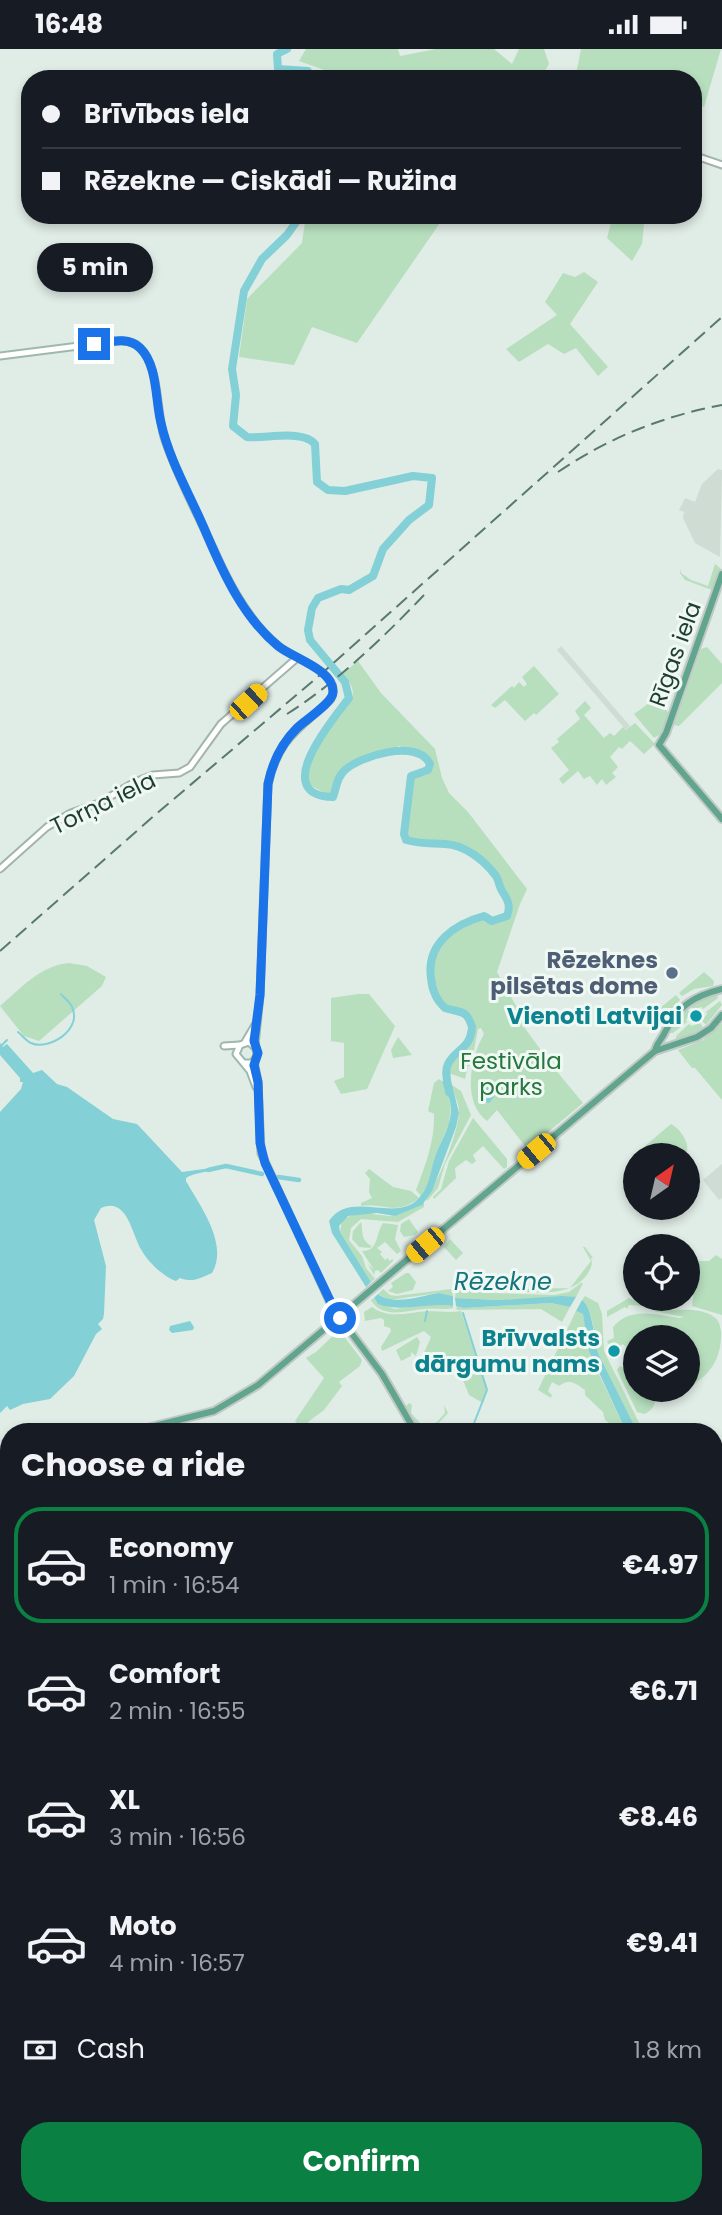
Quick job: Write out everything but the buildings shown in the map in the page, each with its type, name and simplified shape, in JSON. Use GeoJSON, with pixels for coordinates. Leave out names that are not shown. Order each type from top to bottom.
{"type":"FeatureCollection","features":[{"type":"Feature","properties":{"kind":"main road"},"geometry":{"type":"LineString","coordinates":[[702,158],[722,165]]}},
{"type":"Feature","properties":{"kind":"main road"},"geometry":{"type":"LineString","coordinates":[[0,356],[118,341],[136,344],[149,361],[161,423],[171,456],[226,578],[247,610],[274,642],[318,669],[330,680],[333,693],[328,702],[289,737],[275,762],[268,784],[260,995],[255,1045],[258,1053],[254,1061],[261,1153],[334,1309],[382,1374],[410,1423]]}},
{"type":"Feature","properties":{"kind":"main road","name":"Rīgas iela"},"geometry":{"type":"LineString","coordinates":[[722,575],[666,733],[659,745],[722,819]]}},
{"type":"Feature","properties":{"kind":"main road","name":"Torņa iela"},"geometry":{"type":"LineString","coordinates":[[0,869],[47,827],[71,813],[99,803],[153,775],[179,773],[190,767],[221,724],[299,659]]}},
{"type":"Feature","properties":{"kind":"main road"},"geometry":{"type":"LineString","coordinates":[[169,1423],[199,1416],[235,1400],[263,1382],[654,1051],[674,1015],[687,1002],[702,994],[722,989]]}},
{"type":"Feature","properties":{"kind":"main road"},"geometry":{"type":"LineString","coordinates":[[654,1051],[697,1037],[711,1028],[722,1015]]}},
{"type":"Feature","properties":{"kind":"main road"},"geometry":{"type":"LineString","coordinates":[[236,1054],[257,1023]]}},
{"type":"Feature","properties":{"kind":"main road"},"geometry":{"type":"LineString","coordinates":[[664,1034],[671,1045]]}},
{"type":"Feature","properties":{"kind":"main road"},"geometry":{"type":"LineString","coordinates":[[255,1045],[243,1043],[224,1046],[244,1063],[258,1090]]}},
{"type":"Feature","properties":{"kind":"main road"},"geometry":{"type":"LineString","coordinates":[[244,1063],[254,1061]]}},
{"type":"Feature","properties":{"kind":"shaded area"},"geometry":{"type":"Polygon","coordinates":[[[718,469],[722,470],[720,557],[695,543],[683,518],[684,512],[679,510],[685,498],[695,502],[702,484],[718,469]]]}},
{"type":"Feature","properties":{"kind":"shaded area"},"geometry":{"type":"Polygon","coordinates":[[[561,646],[630,726],[626,730],[557,650],[561,646]]]}},
{"type":"Feature","properties":{"kind":"shaded area"},"geometry":{"type":"Polygon","coordinates":[[[722,1164],[722,1198],[719,1200],[703,1180],[722,1164]]]}},
{"type":"Feature","properties":{"kind":"green space"},"geometry":{"type":"Polygon","coordinates":[[[306,49],[398,49],[400,56],[436,49],[494,49],[512,64],[519,49],[544,49],[549,64],[545,70],[324,70],[299,61],[306,49]]]}},
{"type":"Feature","properties":{"kind":"green space"},"geometry":{"type":"Polygon","coordinates":[[[581,49],[721,49],[704,107],[702,70],[577,70],[581,49]]]}},
{"type":"Feature","properties":{"kind":"green space"},"geometry":{"type":"Polygon","coordinates":[[[305,224],[439,224],[357,343],[312,327],[294,365],[239,357],[247,299],[302,243],[305,224]]]}},
{"type":"Feature","properties":{"kind":"green space"},"geometry":{"type":"Polygon","coordinates":[[[611,224],[644,224],[642,244],[632,261],[607,238],[611,224]]]}},
{"type":"Feature","properties":{"kind":"green space"},"geometry":{"type":"Polygon","coordinates":[[[584,272],[598,282],[570,324],[608,367],[598,376],[576,348],[564,354],[548,344],[519,362],[506,349],[557,315],[545,302],[563,273],[575,277],[584,272]]]}},
{"type":"Feature","properties":{"kind":"green space"},"geometry":{"type":"Polygon","coordinates":[[[715,564],[721,569],[708,604],[719,570],[712,590],[685,580],[680,573],[681,569],[681,573],[691,580],[708,586],[715,564]]]}},
{"type":"Feature","properties":{"kind":"green space"},"geometry":{"type":"Polygon","coordinates":[[[707,647],[722,664],[722,683],[679,726],[674,725],[701,649],[707,647]]]}},
{"type":"Feature","properties":{"kind":"green space","name":"Festivāla parks"},"geometry":{"type":"Polygon","coordinates":[[[358,661],[381,693],[435,749],[442,778],[449,793],[468,812],[527,889],[497,972],[520,1013],[524,1027],[583,1103],[522,1154],[525,1146],[497,1110],[487,1121],[474,1103],[471,1092],[472,1067],[484,1034],[481,1028],[478,1029],[471,1066],[468,1066],[465,1079],[446,1072],[470,1035],[471,1028],[462,1011],[446,1007],[436,998],[431,982],[433,955],[440,941],[449,932],[484,916],[492,921],[507,916],[508,906],[496,878],[473,855],[452,845],[406,840],[404,834],[411,776],[427,775],[434,765],[427,755],[399,746],[345,765],[333,784],[333,797],[309,785],[306,764],[312,750],[352,700],[351,685],[342,674],[358,661]]]}},
{"type":"Feature","properties":{"kind":"green space"},"geometry":{"type":"Polygon","coordinates":[[[534,666],[559,694],[536,715],[534,713],[525,721],[505,700],[495,708],[491,705],[519,682],[524,687],[527,684],[522,677],[534,666]]]}},
{"type":"Feature","properties":{"kind":"green space"},"geometry":{"type":"Polygon","coordinates":[[[655,699],[669,713],[662,733],[654,738],[634,714],[655,699]]]}},
{"type":"Feature","properties":{"kind":"green space"},"geometry":{"type":"Polygon","coordinates":[[[585,701],[591,708],[584,715],[604,738],[610,733],[614,736],[623,727],[626,730],[635,723],[655,744],[644,754],[630,741],[622,749],[619,747],[610,757],[618,767],[612,773],[616,777],[606,785],[602,779],[597,785],[590,776],[584,779],[578,771],[563,784],[559,779],[569,770],[551,748],[559,742],[557,739],[580,719],[575,711],[585,701]]]}},
{"type":"Feature","properties":{"kind":"green space"},"geometry":{"type":"Polygon","coordinates":[[[69,963],[87,966],[106,977],[102,986],[39,1041],[24,1036],[0,1006],[40,973],[69,963]]]}},
{"type":"Feature","properties":{"kind":"green space"},"geometry":{"type":"Polygon","coordinates":[[[704,972],[714,981],[713,986],[694,989],[682,996],[679,993],[704,972]]]}},
{"type":"Feature","properties":{"kind":"green space"},"geometry":{"type":"Polygon","coordinates":[[[369,994],[395,1026],[367,1089],[341,1094],[334,1081],[344,1077],[344,1043],[331,1041],[331,998],[369,994]]]}},
{"type":"Feature","properties":{"kind":"green space"},"geometry":{"type":"Polygon","coordinates":[[[717,994],[718,998],[703,1009],[693,1009],[689,1005],[698,1000],[717,994]]]}},
{"type":"Feature","properties":{"kind":"green space"},"geometry":{"type":"Polygon","coordinates":[[[676,995],[680,1000],[665,1017],[660,1029],[649,1017],[676,995]]]}},
{"type":"Feature","properties":{"kind":"green space"},"geometry":{"type":"Polygon","coordinates":[[[720,1001],[722,1005],[706,1025],[702,1021],[706,1012],[720,1001]]]}},
{"type":"Feature","properties":{"kind":"green space"},"geometry":{"type":"Polygon","coordinates":[[[686,1008],[690,1012],[687,1022],[669,1033],[677,1018],[686,1008]]]}},
{"type":"Feature","properties":{"kind":"green space"},"geometry":{"type":"Polygon","coordinates":[[[700,1023],[703,1027],[691,1035],[676,1039],[689,1024],[692,1026],[700,1023]]]}},
{"type":"Feature","properties":{"kind":"green space"},"geometry":{"type":"Polygon","coordinates":[[[722,1023],[722,1100],[678,1050],[703,1040],[722,1023]]]}},
{"type":"Feature","properties":{"kind":"green space"},"geometry":{"type":"Polygon","coordinates":[[[398,1037],[412,1055],[393,1058],[391,1050],[398,1037]]]}},
{"type":"Feature","properties":{"kind":"green space"},"geometry":{"type":"Polygon","coordinates":[[[439,1079],[451,1105],[449,1124],[435,1157],[428,1184],[421,1196],[416,1190],[429,1153],[434,1124],[434,1114],[428,1111],[434,1083],[439,1079]]]}},
{"type":"Feature","properties":{"kind":"green space"},"geometry":{"type":"Polygon","coordinates":[[[452,1085],[461,1091],[471,1115],[445,1164],[438,1188],[427,1201],[456,1131],[459,1108],[452,1085]]]}},
{"type":"Feature","properties":{"kind":"green space"},"geometry":{"type":"Polygon","coordinates":[[[473,1118],[507,1159],[507,1167],[504,1169],[483,1146],[473,1155],[476,1161],[472,1164],[466,1160],[455,1168],[456,1178],[434,1199],[441,1189],[449,1161],[473,1118]]]}},
{"type":"Feature","properties":{"kind":"green space"},"geometry":{"type":"Polygon","coordinates":[[[671,1124],[681,1132],[686,1143],[648,1143],[671,1124]]]}},
{"type":"Feature","properties":{"kind":"green space"},"geometry":{"type":"Polygon","coordinates":[[[369,1169],[393,1187],[411,1191],[419,1198],[397,1208],[361,1206],[361,1203],[372,1198],[369,1192],[370,1179],[365,1173],[369,1169]]]}},
{"type":"Feature","properties":{"kind":"green space"},"geometry":{"type":"Polygon","coordinates":[[[424,1201],[424,1207],[398,1222],[361,1219],[351,1228],[349,1240],[375,1279],[371,1282],[340,1232],[342,1221],[359,1213],[395,1215],[418,1207],[424,1201]]]}},
{"type":"Feature","properties":{"kind":"green space"},"geometry":{"type":"Polygon","coordinates":[[[409,1219],[418,1232],[404,1237],[400,1231],[401,1224],[409,1219]]]}},
{"type":"Feature","properties":{"kind":"green space"},"geometry":{"type":"Polygon","coordinates":[[[361,1222],[364,1238],[372,1246],[370,1248],[359,1247],[352,1239],[353,1231],[361,1222]]]}},
{"type":"Feature","properties":{"kind":"green space"},"geometry":{"type":"Polygon","coordinates":[[[383,1223],[398,1225],[395,1239],[401,1251],[397,1254],[385,1242],[377,1248],[385,1260],[388,1258],[393,1261],[381,1273],[375,1271],[374,1275],[368,1264],[374,1270],[362,1251],[374,1245],[383,1223]]]}},
{"type":"Feature","properties":{"kind":"green space"},"geometry":{"type":"Polygon","coordinates":[[[450,1239],[463,1253],[456,1260],[444,1247],[450,1239]]]}},
{"type":"Feature","properties":{"kind":"green space"},"geometry":{"type":"Polygon","coordinates":[[[585,1247],[593,1258],[591,1266],[581,1281],[571,1287],[591,1261],[585,1247]]]}},
{"type":"Feature","properties":{"kind":"green space"},"geometry":{"type":"Polygon","coordinates":[[[716,1255],[722,1259],[722,1315],[700,1308],[700,1261],[709,1261],[716,1255]]]}},
{"type":"Feature","properties":{"kind":"green space"},"geometry":{"type":"Polygon","coordinates":[[[406,1273],[416,1282],[413,1290],[397,1294],[388,1291],[393,1287],[391,1283],[406,1273]]]}},
{"type":"Feature","properties":{"kind":"green space"},"geometry":{"type":"Polygon","coordinates":[[[508,1281],[512,1282],[514,1289],[568,1288],[539,1293],[506,1290],[508,1281]]]}},
{"type":"Feature","properties":{"kind":"green space"},"geometry":{"type":"Polygon","coordinates":[[[502,1282],[505,1289],[503,1291],[469,1289],[455,1285],[456,1283],[502,1282]]]}},
{"type":"Feature","properties":{"kind":"green space"},"geometry":{"type":"Polygon","coordinates":[[[581,1283],[576,1297],[498,1300],[455,1298],[456,1290],[554,1295],[569,1292],[581,1283]]]}},
{"type":"Feature","properties":{"kind":"green space"},"geometry":{"type":"Polygon","coordinates":[[[383,1289],[396,1296],[451,1289],[453,1296],[439,1293],[389,1300],[378,1294],[383,1289]]]}},
{"type":"Feature","properties":{"kind":"green space"},"geometry":{"type":"Polygon","coordinates":[[[585,1296],[598,1303],[602,1314],[604,1351],[623,1390],[623,1402],[629,1402],[639,1423],[633,1423],[599,1355],[592,1318],[582,1300],[585,1296]]]}},
{"type":"Feature","properties":{"kind":"green space"},"geometry":{"type":"Polygon","coordinates":[[[374,1298],[376,1302],[395,1309],[433,1304],[453,1308],[388,1312],[376,1306],[371,1300],[374,1298]]]}},
{"type":"Feature","properties":{"kind":"green space"},"geometry":{"type":"Polygon","coordinates":[[[623,1302],[623,1308],[607,1317],[607,1311],[623,1302]]]}},
{"type":"Feature","properties":{"kind":"green space"},"geometry":{"type":"Polygon","coordinates":[[[551,1303],[570,1307],[562,1322],[541,1309],[457,1310],[456,1306],[464,1308],[551,1303]]]}},
{"type":"Feature","properties":{"kind":"green space"},"geometry":{"type":"Polygon","coordinates":[[[372,1307],[392,1314],[461,1311],[487,1390],[483,1403],[469,1395],[463,1380],[432,1361],[436,1359],[434,1353],[424,1358],[426,1362],[419,1364],[431,1337],[424,1331],[382,1351],[381,1347],[391,1331],[384,1326],[384,1320],[381,1318],[365,1321],[364,1312],[372,1307]]]}},
{"type":"Feature","properties":{"kind":"green space"},"geometry":{"type":"Polygon","coordinates":[[[576,1311],[583,1314],[595,1366],[622,1423],[609,1423],[605,1420],[603,1412],[585,1395],[585,1390],[575,1384],[566,1382],[559,1386],[552,1382],[548,1391],[552,1395],[551,1398],[538,1390],[576,1311]]]}},
{"type":"Feature","properties":{"kind":"green space"},"geometry":{"type":"Polygon","coordinates":[[[654,1311],[704,1312],[716,1318],[720,1327],[721,1341],[717,1358],[700,1380],[700,1325],[623,1325],[623,1344],[618,1347],[615,1342],[608,1344],[607,1341],[614,1338],[613,1327],[628,1316],[644,1313],[684,1317],[654,1311]]]}},
{"type":"Feature","properties":{"kind":"green space"},"geometry":{"type":"Polygon","coordinates":[[[339,1330],[362,1360],[360,1366],[339,1382],[342,1386],[324,1410],[309,1423],[297,1423],[295,1421],[324,1378],[306,1358],[339,1330]]]}},
{"type":"Feature","properties":{"kind":"green space"},"geometry":{"type":"Polygon","coordinates":[[[417,1337],[420,1342],[416,1356],[411,1352],[411,1356],[401,1361],[396,1350],[417,1337]]]}},
{"type":"Feature","properties":{"kind":"green space"},"geometry":{"type":"Polygon","coordinates":[[[620,1366],[623,1367],[623,1383],[617,1370],[620,1366]]]}},
{"type":"Feature","properties":{"kind":"green space"},"geometry":{"type":"Polygon","coordinates":[[[632,1402],[655,1402],[645,1414],[637,1412],[632,1402]]]}},
{"type":"Feature","properties":{"kind":"green space"},"geometry":{"type":"Polygon","coordinates":[[[409,1403],[412,1405],[411,1413],[420,1423],[416,1423],[406,1406],[409,1403]]]}},
{"type":"Feature","properties":{"kind":"green space"},"geometry":{"type":"Polygon","coordinates":[[[444,1405],[448,1413],[439,1423],[434,1423],[445,1413],[444,1405]]]}},
{"type":"Feature","properties":{"kind":"water"},"geometry":{"type":"Polygon","coordinates":[[[0,1043],[3,1047],[7,1044],[33,1073],[42,1070],[57,1084],[67,1087],[113,1119],[137,1124],[182,1172],[211,1168],[212,1170],[189,1176],[186,1181],[211,1225],[217,1250],[212,1273],[196,1279],[180,1278],[176,1281],[162,1273],[145,1256],[123,1212],[110,1206],[101,1208],[94,1220],[106,1266],[104,1314],[98,1324],[102,1329],[96,1334],[74,1376],[50,1399],[23,1404],[10,1410],[7,1406],[0,1413],[0,1112],[21,1089],[23,1082],[20,1082],[20,1078],[0,1055],[0,1043]]]}},
{"type":"Feature","properties":{"kind":"water"},"geometry":{"type":"Polygon","coordinates":[[[442,1081],[452,1085],[459,1113],[432,1191],[422,1205],[395,1216],[377,1213],[348,1216],[339,1226],[340,1232],[371,1282],[366,1287],[332,1233],[329,1221],[338,1212],[349,1208],[398,1208],[419,1198],[428,1183],[450,1120],[450,1103],[442,1081]]]}},
{"type":"Feature","properties":{"kind":"water"},"geometry":{"type":"Polygon","coordinates":[[[482,1084],[493,1092],[494,1097],[489,1103],[482,1101],[478,1095],[478,1088],[482,1084]]]}},
{"type":"Feature","properties":{"kind":"water"},"geometry":{"type":"Polygon","coordinates":[[[439,1293],[453,1296],[453,1306],[396,1308],[378,1304],[374,1298],[378,1294],[384,1298],[407,1299],[439,1293]]]}},
{"type":"Feature","properties":{"kind":"water"},"geometry":{"type":"Polygon","coordinates":[[[576,1297],[570,1307],[551,1303],[464,1308],[456,1306],[455,1298],[498,1300],[576,1297]]]}},
{"type":"Feature","properties":{"kind":"water"},"geometry":{"type":"Polygon","coordinates":[[[582,1300],[589,1310],[599,1355],[633,1423],[622,1423],[589,1351],[583,1314],[576,1311],[582,1300]]]}},
{"type":"Feature","properties":{"kind":"water"},"geometry":{"type":"Polygon","coordinates":[[[190,1321],[193,1330],[172,1333],[169,1330],[170,1326],[190,1321]]]}},
{"type":"Feature","properties":{"kind":"waterway","name":"Rēzekne"},"geometry":{"type":"LineString","coordinates":[[287,49],[277,54],[278,69],[293,70]]}},
{"type":"Feature","properties":{"kind":"waterway","name":"Rēzekne"},"geometry":{"type":"LineString","coordinates":[[295,224],[262,259],[244,291],[232,369],[236,395],[233,426],[247,437],[293,436],[309,439],[315,444],[317,482],[328,490],[345,491],[413,476],[432,478],[429,505],[409,520],[383,549],[373,576],[349,590],[341,589],[318,598],[312,608],[308,630],[310,640],[345,682],[349,698],[311,754],[306,770],[306,783],[314,793],[333,797],[341,774],[362,760],[401,751],[423,756],[430,764],[428,770],[411,776],[404,834],[406,840],[452,845],[467,850],[486,864],[496,876],[507,900],[507,916],[492,921],[484,916],[462,924],[444,937],[433,955],[433,991],[445,1008],[465,1014],[472,1027],[469,1040],[447,1067],[449,1092]]}},
{"type":"Feature","properties":{"kind":"waterway"},"geometry":{"type":"LineString","coordinates":[[18,1032],[29,1042],[38,1045],[62,1037],[73,1023],[74,1015],[71,1005],[61,994]]}},
{"type":"Feature","properties":{"kind":"waterway"},"geometry":{"type":"LineString","coordinates":[[2,1045],[7,1040]]}},
{"type":"Feature","properties":{"kind":"waterway"},"geometry":{"type":"LineString","coordinates":[[208,1170],[226,1166],[262,1174]]}},
{"type":"Feature","properties":{"kind":"waterway"},"geometry":{"type":"LineString","coordinates":[[278,1177],[299,1180]]}},
{"type":"Feature","properties":{"kind":"waterway"},"geometry":{"type":"LineString","coordinates":[[425,1321],[427,1311]]}},
{"type":"Feature","properties":{"kind":"waterway"},"geometry":{"type":"LineString","coordinates":[[463,1313],[487,1390],[474,1423]]}},
{"type":"Feature","properties":{"kind":"railway"},"geometry":{"type":"LineString","coordinates":[[0,951],[320,675],[722,317]]}},
{"type":"Feature","properties":{"kind":"railway"},"geometry":{"type":"LineString","coordinates":[[558,472],[596,449],[637,430],[679,415],[722,405]]}},
{"type":"Feature","properties":{"kind":"railway"},"geometry":{"type":"LineString","coordinates":[[287,714],[359,659],[424,595]]}},
{"type":"Feature","properties":{"kind":"place","name":"Rēzeknes pilsētas dome"},"geometry":{"type":"Point","coordinates":[672,973]}},
{"type":"Feature","properties":{"kind":"place","name":"Vienoti Latvijai"},"geometry":{"type":"Point","coordinates":[696,1016]}},
{"type":"Feature","properties":{"kind":"place","name":"Brīvvalsts dārgumu nams"},"geometry":{"type":"Point","coordinates":[614,1351]}},
{"type":"Feature","properties":{"kind":"route"},"geometry":{"type":"LineString","coordinates":[[94,344],[126,341],[136,344],[147,356],[163,434],[229,584],[274,642],[318,669],[330,680],[333,689],[331,699],[289,737],[275,762],[268,784],[260,995],[254,1041],[258,1053],[254,1069],[258,1082],[261,1153],[340,1318]]}}]}
